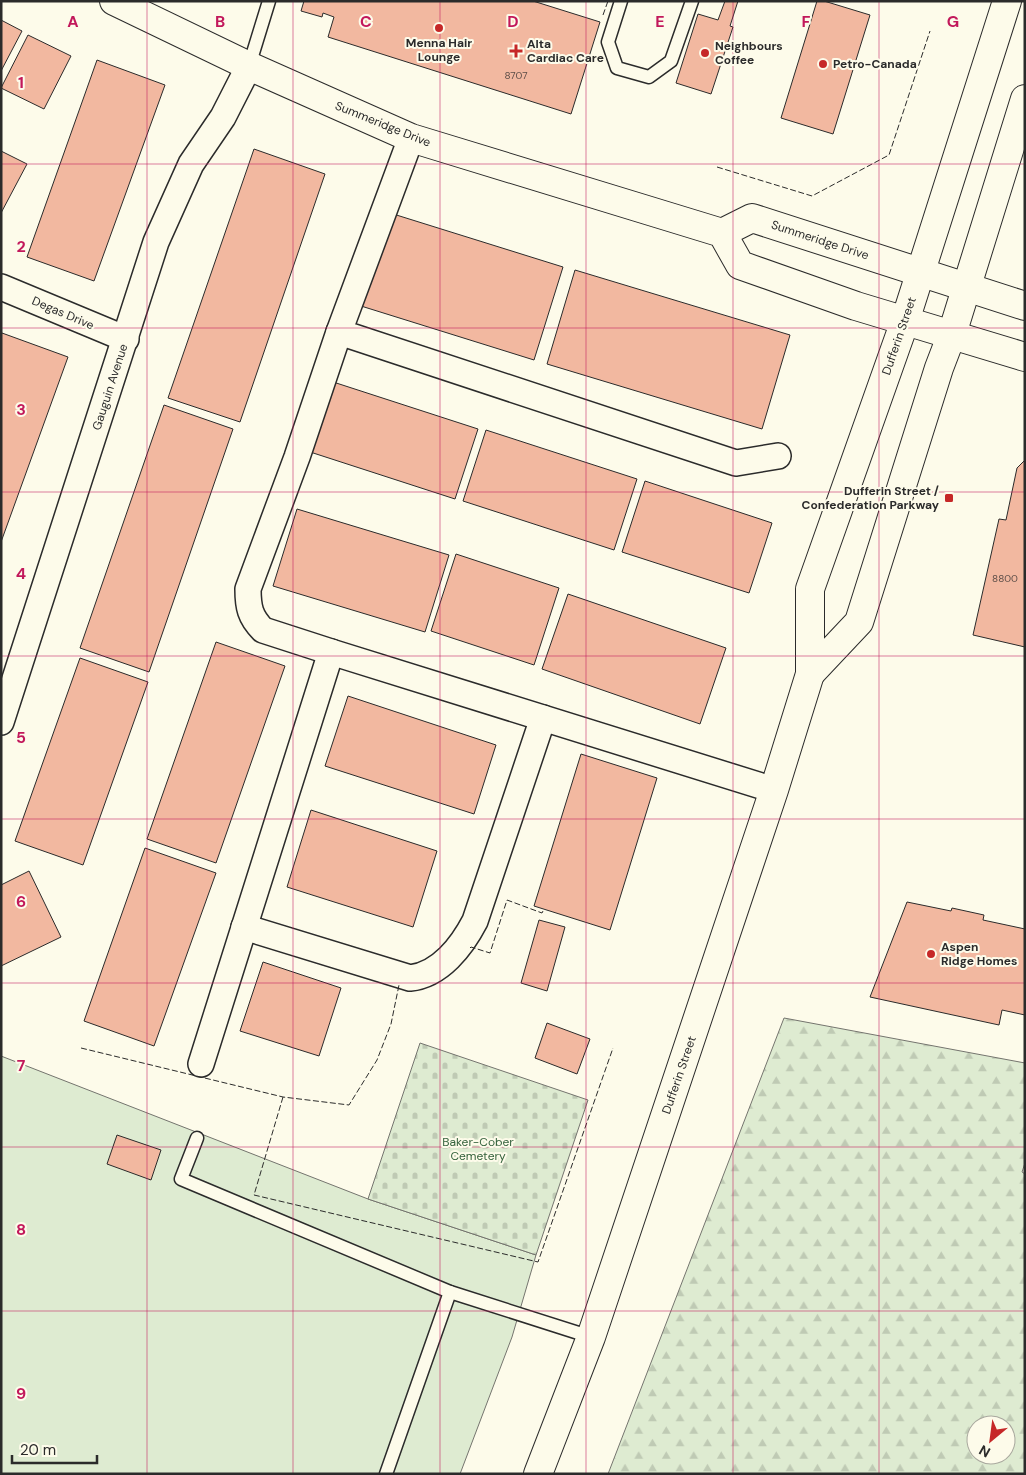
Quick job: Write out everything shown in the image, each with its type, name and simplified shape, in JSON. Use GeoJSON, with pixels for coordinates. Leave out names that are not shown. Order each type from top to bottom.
{"type":"FeatureCollection","features":[{"type":"Feature","properties":{"kind":"main road","name":"Summeridge Drive"},"geometry":{"type":"LineString","coordinates":[[114,1],[248,66],[411,138],[722,233],[752,218],[1025,306]]}},
{"type":"Feature","properties":{"kind":"main road","name":"Dufferin Street"},"geometry":{"type":"LineString","coordinates":[[538,1474],[591,1337],[774,790],[810,674],[810,589],[905,321],[1008,1]]}},
{"type":"Feature","properties":{"kind":"main road","name":"Dufferin Street"},"geometry":{"type":"LineString","coordinates":[[810,674],[859,622],[1025,100]]}},
{"type":"Feature","properties":{"kind":"main road"},"geometry":{"type":"LineString","coordinates":[[722,233],[740,265],[856,306],[1025,357]]}},
{"type":"Feature","properties":{"kind":"street","name":"Gauguin Avenue"},"geometry":{"type":"LineString","coordinates":[[1,722],[160,233],[191,164],[223,117],[248,66]]}},
{"type":"Feature","properties":{"kind":"street"},"geometry":{"type":"LineString","coordinates":[[411,138],[339,332],[297,457],[248,589],[249,611],[255,622],[263,630],[774,790]]}},
{"type":"Feature","properties":{"kind":"street","name":"Degas Drive"},"geometry":{"type":"LineString","coordinates":[[1,287],[126,339]]}},
{"type":"Feature","properties":{"kind":"street"},"geometry":{"type":"LineString","coordinates":[[339,332],[736,463],[778,456]]}},
{"type":"Feature","properties":{"kind":"street"},"geometry":{"type":"LineString","coordinates":[[201,1064],[331,652]]}},
{"type":"Feature","properties":{"kind":"street"},"geometry":{"type":"LineString","coordinates":[[244,927],[410,978],[420,977],[434,970],[454,952],[475,921],[543,718]]}},
{"type":"Feature","properties":{"kind":"lane"},"geometry":{"type":"LineString","coordinates":[[248,66],[269,1]]}},
{"type":"Feature","properties":{"kind":"lane"},"geometry":{"type":"LineString","coordinates":[[621,1],[608,42],[618,68],[648,77],[672,61],[692,1]]}},
{"type":"Feature","properties":{"kind":"lane"},"geometry":{"type":"LineString","coordinates":[[197,1138],[181,1179],[450,1292],[591,1337]]}},
{"type":"Feature","properties":{"kind":"lane"},"geometry":{"type":"LineString","coordinates":[[386,1474],[450,1292]]}},
{"type":"Feature","properties":{"kind":"green space"},"geometry":{"type":"Polygon","coordinates":[[[784,1018],[1025,1063],[1025,1163],[1022,1172],[1025,1174],[1025,1474],[608,1474],[784,1018]]]}},
{"type":"Feature","properties":{"kind":"green space","name":"Baker-Cober Cemetery"},"geometry":{"type":"Polygon","coordinates":[[[420,1043],[588,1100],[536,1255],[368,1199],[420,1043]]]}},
{"type":"Feature","properties":{"kind":"green space"},"geometry":{"type":"Polygon","coordinates":[[[1,1056],[368,1199],[536,1255],[512,1337],[460,1474],[1,1474],[1,1056]]]}},
{"type":"Feature","properties":{"kind":"building"},"geometry":{"type":"Polygon","coordinates":[[[304,1],[533,1],[600,22],[571,114],[328,37],[334,17],[323,13],[322,17],[301,11],[304,1]]]}},
{"type":"Feature","properties":{"kind":"building"},"geometry":{"type":"Polygon","coordinates":[[[725,1],[738,1],[730,26],[733,27],[711,94],[676,83],[698,14],[718,20],[725,1]]]}},
{"type":"Feature","properties":{"kind":"building"},"geometry":{"type":"Polygon","coordinates":[[[817,1],[824,1],[870,15],[833,134],[781,118],[817,1]]]}},
{"type":"Feature","properties":{"kind":"building"},"geometry":{"type":"Polygon","coordinates":[[[1,20],[22,31],[1,71],[1,20]]]}},
{"type":"Feature","properties":{"kind":"building"},"geometry":{"type":"Polygon","coordinates":[[[28,35],[71,56],[44,109],[1,88],[28,35]]]}},
{"type":"Feature","properties":{"kind":"building"},"geometry":{"type":"Polygon","coordinates":[[[97,60],[165,85],[94,281],[27,257],[97,60]]]}},
{"type":"Feature","properties":{"kind":"building"},"geometry":{"type":"Polygon","coordinates":[[[254,149],[325,174],[240,422],[168,398],[254,149]]]}},
{"type":"Feature","properties":{"kind":"building"},"geometry":{"type":"Polygon","coordinates":[[[1,151],[27,164],[1,213],[1,151]]]}},
{"type":"Feature","properties":{"kind":"building"},"geometry":{"type":"Polygon","coordinates":[[[390,213],[563,267],[534,360],[361,306],[390,213]]]}},
{"type":"Feature","properties":{"kind":"building"},"geometry":{"type":"Polygon","coordinates":[[[575,270],[790,335],[762,429],[547,364],[575,270]]]}},
{"type":"Feature","properties":{"kind":"building"},"geometry":{"type":"Polygon","coordinates":[[[2,333],[68,357],[1,542],[1,335],[2,333]]]}},
{"type":"Feature","properties":{"kind":"building"},"geometry":{"type":"Polygon","coordinates":[[[327,380],[478,429],[455,499],[304,450],[327,380]]]}},
{"type":"Feature","properties":{"kind":"building"},"geometry":{"type":"Polygon","coordinates":[[[164,405],[233,429],[149,672],[80,648],[164,405]]]}},
{"type":"Feature","properties":{"kind":"building"},"geometry":{"type":"Polygon","coordinates":[[[486,430],[637,479],[614,550],[463,501],[486,430]]]}},
{"type":"Feature","properties":{"kind":"building"},"geometry":{"type":"Polygon","coordinates":[[[1025,460],[1025,647],[973,635],[999,519],[1006,520],[1017,468],[1025,460]]]}},
{"type":"Feature","properties":{"kind":"building"},"geometry":{"type":"Polygon","coordinates":[[[645,481],[772,523],[749,593],[622,552],[645,481]]]}},
{"type":"Feature","properties":{"kind":"building"},"geometry":{"type":"Polygon","coordinates":[[[297,509],[449,555],[425,632],[273,586],[297,509]]]}},
{"type":"Feature","properties":{"kind":"building"},"geometry":{"type":"Polygon","coordinates":[[[456,554],[559,588],[534,665],[431,631],[456,554]]]}},
{"type":"Feature","properties":{"kind":"building"},"geometry":{"type":"Polygon","coordinates":[[[568,594],[726,648],[700,724],[542,669],[568,594]]]}},
{"type":"Feature","properties":{"kind":"building"},"geometry":{"type":"Polygon","coordinates":[[[216,642],[285,666],[216,863],[147,839],[216,642]]]}},
{"type":"Feature","properties":{"kind":"building"},"geometry":{"type":"Polygon","coordinates":[[[80,658],[148,682],[83,865],[15,841],[80,658]]]}},
{"type":"Feature","properties":{"kind":"building"},"geometry":{"type":"Polygon","coordinates":[[[348,696],[496,745],[474,814],[325,766],[348,696]]]}},
{"type":"Feature","properties":{"kind":"building"},"geometry":{"type":"Polygon","coordinates":[[[581,754],[657,778],[610,930],[534,906],[581,754]]]}},
{"type":"Feature","properties":{"kind":"building"},"geometry":{"type":"Polygon","coordinates":[[[311,810],[437,851],[413,927],[287,887],[311,810]]]}},
{"type":"Feature","properties":{"kind":"building"},"geometry":{"type":"Polygon","coordinates":[[[145,848],[216,873],[154,1046],[84,1021],[145,848]]]}},
{"type":"Feature","properties":{"kind":"building"},"geometry":{"type":"Polygon","coordinates":[[[29,871],[61,937],[1,966],[1,885],[29,871]]]}},
{"type":"Feature","properties":{"kind":"building"},"geometry":{"type":"Polygon","coordinates":[[[907,902],[951,911],[952,908],[984,915],[983,920],[1025,929],[1025,1015],[1002,1010],[999,1025],[870,997],[907,902]]]}},
{"type":"Feature","properties":{"kind":"building"},"geometry":{"type":"Polygon","coordinates":[[[539,920],[565,927],[547,991],[521,983],[539,920]]]}},
{"type":"Feature","properties":{"kind":"building"},"geometry":{"type":"Polygon","coordinates":[[[263,962],[341,988],[319,1056],[240,1031],[263,962]]]}},
{"type":"Feature","properties":{"kind":"building"},"geometry":{"type":"Polygon","coordinates":[[[547,1023],[590,1039],[577,1074],[535,1058],[547,1023]]]}},
{"type":"Feature","properties":{"kind":"building"},"geometry":{"type":"Polygon","coordinates":[[[117,1135],[161,1150],[151,1180],[107,1164],[117,1135]]]}},
{"type":"Feature","properties":{"kind":"fence"},"geometry":{"type":"LineString","coordinates":[[603,15],[608,1]]}},
{"type":"Feature","properties":{"kind":"fence"},"geometry":{"type":"LineString","coordinates":[[717,167],[812,196],[889,155],[930,31]]}},
{"type":"Feature","properties":{"kind":"fence"},"geometry":{"type":"LineString","coordinates":[[470,948],[490,953],[507,900],[542,913],[544,909]]}},
{"type":"Feature","properties":{"kind":"fence"},"geometry":{"type":"LineString","coordinates":[[81,1048],[283,1097],[349,1105],[377,1060],[391,1024],[399,985]]}},
{"type":"Feature","properties":{"kind":"fence"},"geometry":{"type":"LineString","coordinates":[[283,1097],[254,1195],[538,1262],[613,1048]]}},
{"type":"Feature","properties":{"kind":"place","name":"Menna Hair Lounge"},"geometry":{"type":"Point","coordinates":[439,28]}},
{"type":"Feature","properties":{"kind":"place","name":"Alta Cardiac Care"},"geometry":{"type":"Point","coordinates":[516,51]}},
{"type":"Feature","properties":{"kind":"place","name":"Neighbours Coffee"},"geometry":{"type":"Point","coordinates":[705,53]}},
{"type":"Feature","properties":{"kind":"place","name":"Petro-Canada"},"geometry":{"type":"Point","coordinates":[823,64]}},
{"type":"Feature","properties":{"kind":"place","name":"Dufferin Street / Confederation Parkway"},"geometry":{"type":"Point","coordinates":[949,498]}},
{"type":"Feature","properties":{"kind":"place","name":"Aspen Ridge Homes"},"geometry":{"type":"Point","coordinates":[931,954]}}]}
